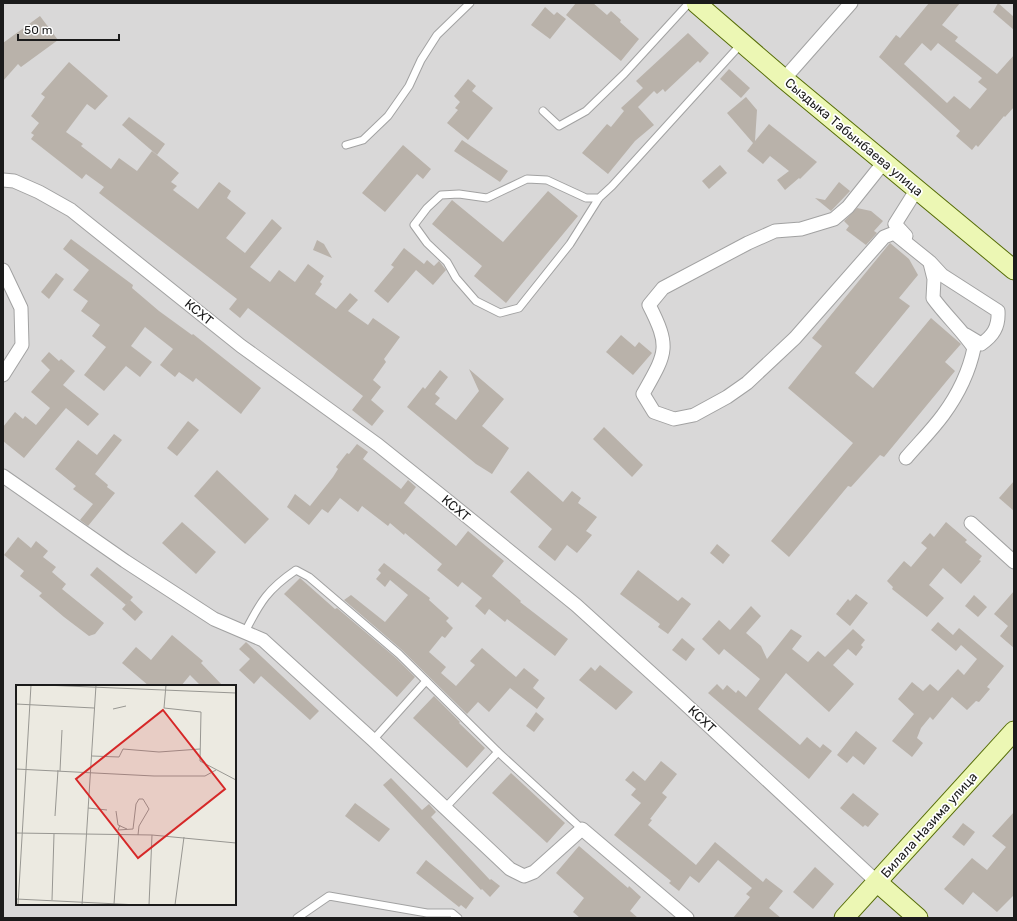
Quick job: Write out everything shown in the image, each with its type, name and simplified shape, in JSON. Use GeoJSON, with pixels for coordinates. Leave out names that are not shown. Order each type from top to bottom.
{"type":"FeatureCollection","features":[{"type":"Feature","properties":{"kind":"street","name":"Сыздыка Табынбаева улица"},"geometry":{"type":"LineString","coordinates":[[696,3],[784,79],[1014,270]]}},
{"type":"Feature","properties":{"kind":"street"},"geometry":{"type":"LineString","coordinates":[[784,79],[851,3]]}},
{"type":"Feature","properties":{"kind":"street"},"geometry":{"type":"LineString","coordinates":[[884,162],[848,207],[834,219],[801,230],[775,231],[748,243],[662,288],[649,305],[660,327],[665,348],[656,370],[643,394],[654,412],[674,419],[694,415],[727,397],[747,383],[794,338],[884,237],[894,233],[930,262],[934,279],[933,298],[945,315],[966,335],[981,344],[992,336],[999,318],[998,311],[942,276],[930,262],[895,224],[917,189]]}},
{"type":"Feature","properties":{"kind":"street","name":"КСХТ"},"geometry":{"type":"LineString","coordinates":[[3,180],[14,181],[71,210],[240,346],[378,445],[438,493],[581,611],[681,700],[877,882]]}},
{"type":"Feature","properties":{"kind":"street"},"geometry":{"type":"LineString","coordinates":[[3,270],[21,308],[22,345],[3,375]]}},
{"type":"Feature","properties":{"kind":"street"},"geometry":{"type":"LineString","coordinates":[[906,458],[943,416],[960,387],[971,364],[974,348],[966,335]]}},
{"type":"Feature","properties":{"kind":"street"},"geometry":{"type":"LineString","coordinates":[[3,476],[125,561],[214,619],[263,640],[373,740],[510,869],[524,876],[534,872],[582,829],[687,918]]}},
{"type":"Feature","properties":{"kind":"street"},"geometry":{"type":"LineString","coordinates":[[971,523],[1014,562]]}},
{"type":"Feature","properties":{"kind":"street","name":"Билала Назима улица"},"geometry":{"type":"LineString","coordinates":[[844,918],[1014,731]]}},
{"type":"Feature","properties":{"kind":"street"},"geometry":{"type":"LineString","coordinates":[[877,882],[918,918]]}},
{"type":"Feature","properties":{"kind":"lane"},"geometry":{"type":"LineString","coordinates":[[346,145],[363,140],[388,116],[409,86],[437,35],[470,3]]}},
{"type":"Feature","properties":{"kind":"lane"},"geometry":{"type":"LineString","coordinates":[[543,111],[559,126],[586,111],[624,74],[689,3]]}},
{"type":"Feature","properties":{"kind":"lane"},"geometry":{"type":"LineString","coordinates":[[599,198],[586,198],[547,180],[526,179],[487,198],[459,194],[441,195],[427,208],[414,225],[427,243],[447,262],[456,278],[476,301],[500,313],[519,308],[570,244],[599,198],[612,186],[742,43]]}},
{"type":"Feature","properties":{"kind":"lane"},"geometry":{"type":"LineString","coordinates":[[245,632],[261,601],[276,583],[296,570],[309,577],[399,654],[498,752],[582,829]]}},
{"type":"Feature","properties":{"kind":"lane"},"geometry":{"type":"LineString","coordinates":[[373,740],[426,681]]}},
{"type":"Feature","properties":{"kind":"lane"},"geometry":{"type":"LineString","coordinates":[[445,808],[498,752]]}},
{"type":"Feature","properties":{"kind":"lane"},"geometry":{"type":"LineString","coordinates":[[297,918],[329,896],[427,913],[452,913],[458,918]]}},
{"type":"Feature","properties":{"kind":"shaded area"},"geometry":{"type":"Polygon","coordinates":[[[3,3],[1014,3],[1014,918],[3,918],[3,3]]]}},
{"type":"Feature","properties":{"kind":"building"},"geometry":{"type":"Polygon","coordinates":[[[576,3],[593,3],[607,15],[611,11],[621,20],[620,22],[639,39],[621,61],[566,15],[576,3]]]}},
{"type":"Feature","properties":{"kind":"building"},"geometry":{"type":"Polygon","coordinates":[[[929,3],[960,3],[942,25],[958,37],[955,41],[997,74],[1014,55],[1014,107],[1005,117],[1004,116],[978,147],[976,145],[972,150],[956,136],[960,131],[879,57],[896,35],[900,38],[929,3]],[[922,43],[904,64],[947,103],[954,96],[970,109],[987,89],[978,82],[982,78],[938,43],[931,51],[922,43]]]}},
{"type":"Feature","properties":{"kind":"building"},"geometry":{"type":"Polygon","coordinates":[[[998,3],[1014,17],[1014,30],[993,12],[998,3]]]}},
{"type":"Feature","properties":{"kind":"building"},"geometry":{"type":"Polygon","coordinates":[[[545,7],[554,15],[557,12],[566,19],[550,39],[531,25],[545,7]]]}},
{"type":"Feature","properties":{"kind":"building"},"geometry":{"type":"Polygon","coordinates":[[[40,16],[58,40],[21,67],[18,64],[3,81],[3,43],[40,16]]]}},
{"type":"Feature","properties":{"kind":"building"},"geometry":{"type":"Polygon","coordinates":[[[688,33],[709,53],[700,63],[698,61],[665,92],[663,89],[657,94],[654,91],[638,107],[654,125],[635,141],[608,174],[582,153],[607,124],[611,127],[624,111],[621,108],[643,88],[636,81],[688,33]]]}},
{"type":"Feature","properties":{"kind":"building"},"geometry":{"type":"Polygon","coordinates":[[[69,62],[108,96],[95,110],[87,104],[66,132],[83,144],[81,146],[111,169],[119,158],[137,171],[152,151],[179,173],[171,182],[177,186],[173,190],[198,209],[219,182],[231,191],[227,198],[246,213],[226,238],[245,253],[272,219],[282,228],[250,267],[270,282],[279,270],[295,282],[308,264],[324,276],[320,282],[322,284],[315,294],[336,309],[350,293],[358,300],[348,311],[368,325],[373,318],[400,337],[384,359],[386,362],[373,380],[381,387],[371,400],[384,411],[372,426],[352,410],[363,396],[248,308],[240,318],[229,309],[237,299],[99,193],[104,187],[86,174],[82,179],[31,139],[34,135],[31,133],[39,123],[31,116],[45,97],[41,94],[69,62]]]}},
{"type":"Feature","properties":{"kind":"building"},"geometry":{"type":"Polygon","coordinates":[[[729,69],[750,88],[741,98],[720,79],[729,69]]]}},
{"type":"Feature","properties":{"kind":"building"},"geometry":{"type":"Polygon","coordinates":[[[468,79],[476,86],[472,91],[493,108],[468,140],[447,123],[458,110],[455,108],[460,102],[454,96],[468,79]]]}},
{"type":"Feature","properties":{"kind":"building"},"geometry":{"type":"Polygon","coordinates":[[[746,97],[757,110],[755,141],[769,124],[817,162],[800,179],[799,178],[785,190],[777,180],[789,171],[770,156],[763,164],[747,151],[753,143],[727,113],[746,97]]]}},
{"type":"Feature","properties":{"kind":"building"},"geometry":{"type":"Polygon","coordinates":[[[129,117],[165,144],[157,155],[122,125],[129,117]]]}},
{"type":"Feature","properties":{"kind":"building"},"geometry":{"type":"Polygon","coordinates":[[[462,140],[508,171],[500,182],[454,151],[462,140]]]}},
{"type":"Feature","properties":{"kind":"building"},"geometry":{"type":"Polygon","coordinates":[[[403,145],[431,169],[423,179],[417,174],[385,212],[362,193],[403,145]]]}},
{"type":"Feature","properties":{"kind":"building"},"geometry":{"type":"Polygon","coordinates":[[[720,165],[727,173],[709,189],[702,181],[720,165]]]}},
{"type":"Feature","properties":{"kind":"building"},"geometry":{"type":"Polygon","coordinates":[[[839,182],[850,191],[831,211],[815,198],[825,200],[839,182]]]}},
{"type":"Feature","properties":{"kind":"building"},"geometry":{"type":"Polygon","coordinates":[[[548,191],[578,216],[506,303],[474,276],[482,266],[432,224],[452,200],[503,242],[548,191]]]}},
{"type":"Feature","properties":{"kind":"building"},"geometry":{"type":"Polygon","coordinates":[[[857,208],[871,211],[883,221],[874,231],[877,233],[866,245],[846,230],[849,226],[844,221],[857,208]]]}},
{"type":"Feature","properties":{"kind":"building"},"geometry":{"type":"Polygon","coordinates":[[[71,239],[133,285],[132,288],[159,311],[192,335],[193,334],[261,388],[241,414],[196,378],[193,382],[179,372],[175,377],[160,365],[173,349],[145,327],[131,346],[152,362],[140,377],[126,366],[104,391],[84,375],[106,347],[92,336],[100,325],[81,311],[88,301],[73,290],[89,270],[63,249],[71,239]]]}},
{"type":"Feature","properties":{"kind":"building"},"geometry":{"type":"Polygon","coordinates":[[[317,240],[324,244],[332,258],[313,250],[317,240]]]}},
{"type":"Feature","properties":{"kind":"building"},"geometry":{"type":"Polygon","coordinates":[[[890,243],[909,259],[918,275],[899,298],[910,306],[855,373],[873,388],[931,318],[961,344],[945,362],[955,371],[884,457],[880,455],[851,487],[848,486],[789,557],[771,541],[853,443],[788,388],[822,346],[812,338],[890,243]]]}},
{"type":"Feature","properties":{"kind":"building"},"geometry":{"type":"Polygon","coordinates":[[[404,248],[424,264],[427,260],[434,266],[439,261],[446,270],[433,285],[416,270],[388,303],[374,291],[394,267],[391,265],[404,248]]]}},
{"type":"Feature","properties":{"kind":"building"},"geometry":{"type":"Polygon","coordinates":[[[56,273],[64,279],[49,299],[41,292],[56,273]]]}},
{"type":"Feature","properties":{"kind":"building"},"geometry":{"type":"Polygon","coordinates":[[[621,335],[635,347],[639,342],[652,353],[633,375],[606,352],[621,335]]]}},
{"type":"Feature","properties":{"kind":"building"},"geometry":{"type":"Polygon","coordinates":[[[49,352],[59,361],[61,359],[75,371],[63,385],[99,414],[88,426],[66,408],[24,458],[3,441],[3,427],[15,412],[23,419],[25,416],[36,425],[50,408],[31,392],[50,370],[41,361],[49,352]]]}},
{"type":"Feature","properties":{"kind":"building"},"geometry":{"type":"Polygon","coordinates":[[[469,369],[504,399],[482,426],[509,448],[492,474],[476,464],[407,407],[423,387],[425,389],[440,370],[448,377],[435,394],[440,398],[435,404],[456,420],[479,391],[469,369]]]}},
{"type":"Feature","properties":{"kind":"building"},"geometry":{"type":"Polygon","coordinates":[[[188,421],[199,430],[177,456],[167,448],[188,421]]]}},
{"type":"Feature","properties":{"kind":"building"},"geometry":{"type":"Polygon","coordinates":[[[604,427],[643,465],[632,477],[593,439],[604,427]]]}},
{"type":"Feature","properties":{"kind":"building"},"geometry":{"type":"Polygon","coordinates":[[[114,434],[122,440],[95,474],[115,493],[88,526],[80,520],[93,504],[73,489],[76,486],[55,469],[78,440],[97,455],[114,434]]]}},
{"type":"Feature","properties":{"kind":"building"},"geometry":{"type":"Polygon","coordinates":[[[357,444],[368,452],[363,459],[401,489],[408,480],[416,487],[404,503],[456,546],[468,531],[504,561],[492,576],[521,601],[520,602],[568,639],[555,656],[507,619],[505,622],[489,609],[485,615],[475,606],[482,598],[462,582],[458,587],[437,570],[442,564],[405,533],[404,535],[390,523],[388,526],[362,506],[358,512],[340,498],[328,513],[322,509],[309,525],[287,507],[295,494],[310,506],[333,477],[338,469],[336,467],[347,453],[349,454],[357,444]]]}},
{"type":"Feature","properties":{"kind":"building"},"geometry":{"type":"Polygon","coordinates":[[[217,470],[269,519],[245,544],[194,496],[217,470]]]}},
{"type":"Feature","properties":{"kind":"building"},"geometry":{"type":"Polygon","coordinates":[[[528,471],[563,502],[572,491],[581,498],[578,503],[597,517],[586,531],[592,535],[577,553],[567,545],[555,561],[538,547],[552,529],[510,492],[528,471]]]}},
{"type":"Feature","properties":{"kind":"building"},"geometry":{"type":"Polygon","coordinates":[[[1014,481],[1014,511],[999,498],[1014,481]]]}},
{"type":"Feature","properties":{"kind":"building"},"geometry":{"type":"Polygon","coordinates":[[[182,522],[216,552],[196,574],[162,543],[182,522]]]}},
{"type":"Feature","properties":{"kind":"building"},"geometry":{"type":"Polygon","coordinates":[[[946,522],[967,540],[965,542],[982,556],[979,560],[981,561],[961,584],[943,568],[929,585],[944,598],[927,617],[892,589],[893,587],[887,581],[904,561],[911,567],[927,548],[921,543],[930,533],[934,537],[946,522]]]}},
{"type":"Feature","properties":{"kind":"building"},"geometry":{"type":"Polygon","coordinates":[[[18,537],[31,548],[36,541],[48,551],[43,557],[56,567],[52,572],[66,584],[62,589],[104,623],[95,634],[89,636],[64,617],[39,596],[42,593],[20,576],[24,571],[4,555],[18,537]]]}},
{"type":"Feature","properties":{"kind":"building"},"geometry":{"type":"Polygon","coordinates":[[[717,544],[730,555],[723,564],[710,553],[717,544]]]}},
{"type":"Feature","properties":{"kind":"building"},"geometry":{"type":"Polygon","coordinates":[[[384,563],[430,598],[429,600],[449,618],[446,621],[453,628],[445,638],[442,636],[429,652],[446,667],[441,673],[456,686],[475,665],[470,661],[482,648],[516,677],[524,668],[539,680],[533,688],[545,698],[537,709],[510,688],[489,712],[478,702],[467,714],[402,650],[344,600],[351,595],[385,622],[408,595],[390,580],[385,587],[376,579],[381,573],[378,570],[384,563]]]}},
{"type":"Feature","properties":{"kind":"building"},"geometry":{"type":"Polygon","coordinates":[[[97,567],[133,597],[126,605],[90,575],[97,567]]]}},
{"type":"Feature","properties":{"kind":"building"},"geometry":{"type":"Polygon","coordinates":[[[638,570],[678,601],[682,597],[691,604],[668,634],[658,627],[660,624],[620,594],[638,570]]]}},
{"type":"Feature","properties":{"kind":"building"},"geometry":{"type":"Polygon","coordinates":[[[300,578],[335,609],[337,608],[396,658],[415,677],[397,697],[284,594],[300,578]]]}},
{"type":"Feature","properties":{"kind":"building"},"geometry":{"type":"Polygon","coordinates":[[[1014,591],[1014,648],[1000,636],[1008,626],[994,614],[1014,591]]]}},
{"type":"Feature","properties":{"kind":"building"},"geometry":{"type":"Polygon","coordinates":[[[856,594],[868,603],[850,626],[836,614],[848,599],[850,601],[856,594]]]}},
{"type":"Feature","properties":{"kind":"building"},"geometry":{"type":"Polygon","coordinates":[[[974,595],[987,607],[978,617],[965,606],[974,595]]]}},
{"type":"Feature","properties":{"kind":"building"},"geometry":{"type":"Polygon","coordinates":[[[130,600],[143,612],[135,621],[122,609],[130,600]]]}},
{"type":"Feature","properties":{"kind":"building"},"geometry":{"type":"Polygon","coordinates":[[[751,606],[761,616],[746,633],[761,646],[767,659],[791,629],[802,636],[792,649],[808,662],[818,651],[825,657],[853,629],[865,640],[861,645],[863,647],[856,656],[848,649],[833,665],[854,684],[829,712],[786,673],[758,709],[800,745],[807,737],[820,748],[823,744],[832,751],[809,779],[708,693],[717,684],[723,690],[727,685],[736,693],[738,690],[746,697],[760,679],[724,649],[719,655],[702,639],[719,620],[730,630],[751,606]]]}},
{"type":"Feature","properties":{"kind":"building"},"geometry":{"type":"Polygon","coordinates":[[[938,622],[953,635],[959,628],[1004,666],[987,687],[990,689],[979,702],[976,701],[967,710],[952,697],[933,720],[930,717],[921,728],[917,738],[923,743],[912,757],[892,741],[914,714],[898,699],[912,682],[923,691],[930,684],[938,691],[958,669],[964,675],[977,659],[961,645],[956,651],[931,630],[938,622]]]}},
{"type":"Feature","properties":{"kind":"building"},"geometry":{"type":"Polygon","coordinates":[[[172,635],[203,661],[201,663],[222,685],[200,685],[190,675],[182,685],[148,685],[122,663],[136,647],[151,660],[172,635]]]}},
{"type":"Feature","properties":{"kind":"building"},"geometry":{"type":"Polygon","coordinates":[[[682,638],[695,649],[686,661],[672,650],[682,638]]]}},
{"type":"Feature","properties":{"kind":"building"},"geometry":{"type":"Polygon","coordinates":[[[246,642],[319,711],[310,720],[261,676],[254,684],[239,670],[250,659],[239,649],[246,642]]]}},
{"type":"Feature","properties":{"kind":"building"},"geometry":{"type":"Polygon","coordinates":[[[600,665],[633,692],[616,710],[579,680],[591,667],[595,671],[600,665]]]}},
{"type":"Feature","properties":{"kind":"building"},"geometry":{"type":"Polygon","coordinates":[[[434,696],[485,748],[467,768],[413,718],[434,696]]]}},
{"type":"Feature","properties":{"kind":"building"},"geometry":{"type":"Polygon","coordinates":[[[536,712],[544,719],[534,732],[526,726],[536,712]]]}},
{"type":"Feature","properties":{"kind":"building"},"geometry":{"type":"Polygon","coordinates":[[[856,731],[877,748],[864,765],[853,756],[847,763],[837,755],[856,731]]]}},
{"type":"Feature","properties":{"kind":"building"},"geometry":{"type":"Polygon","coordinates":[[[661,761],[677,774],[662,793],[667,797],[650,819],[652,820],[648,825],[696,865],[715,842],[763,882],[766,878],[783,891],[769,908],[781,918],[733,918],[750,897],[746,894],[752,888],[718,860],[699,883],[690,876],[679,891],[669,883],[671,881],[614,835],[641,803],[631,795],[636,789],[625,780],[633,771],[645,781],[661,761]]]}},
{"type":"Feature","properties":{"kind":"building"},"geometry":{"type":"Polygon","coordinates":[[[511,773],[565,823],[547,843],[492,793],[511,773]]]}},
{"type":"Feature","properties":{"kind":"building"},"geometry":{"type":"Polygon","coordinates":[[[391,778],[422,810],[429,804],[436,812],[431,817],[490,880],[491,879],[500,886],[490,897],[482,889],[481,890],[383,785],[391,778]]]}},
{"type":"Feature","properties":{"kind":"building"},"geometry":{"type":"Polygon","coordinates":[[[853,793],[879,814],[868,827],[865,825],[863,827],[840,808],[853,793]]]}},
{"type":"Feature","properties":{"kind":"building"},"geometry":{"type":"Polygon","coordinates":[[[355,803],[390,829],[379,842],[345,816],[355,803]]]}},
{"type":"Feature","properties":{"kind":"building"},"geometry":{"type":"Polygon","coordinates":[[[1014,812],[1014,895],[997,912],[973,892],[963,905],[944,889],[972,858],[987,870],[1006,847],[992,836],[1014,812]]]}},
{"type":"Feature","properties":{"kind":"building"},"geometry":{"type":"Polygon","coordinates":[[[963,823],[975,832],[964,846],[952,837],[963,823]]]}},
{"type":"Feature","properties":{"kind":"building"},"geometry":{"type":"Polygon","coordinates":[[[579,846],[628,888],[629,886],[641,897],[630,911],[638,918],[580,918],[573,912],[584,898],[556,873],[579,846]]]}},
{"type":"Feature","properties":{"kind":"building"},"geometry":{"type":"Polygon","coordinates":[[[426,860],[474,898],[466,909],[461,905],[459,907],[416,873],[426,860]]]}},
{"type":"Feature","properties":{"kind":"building"},"geometry":{"type":"Polygon","coordinates":[[[815,867],[834,884],[813,909],[793,892],[815,867]]]}}]}
